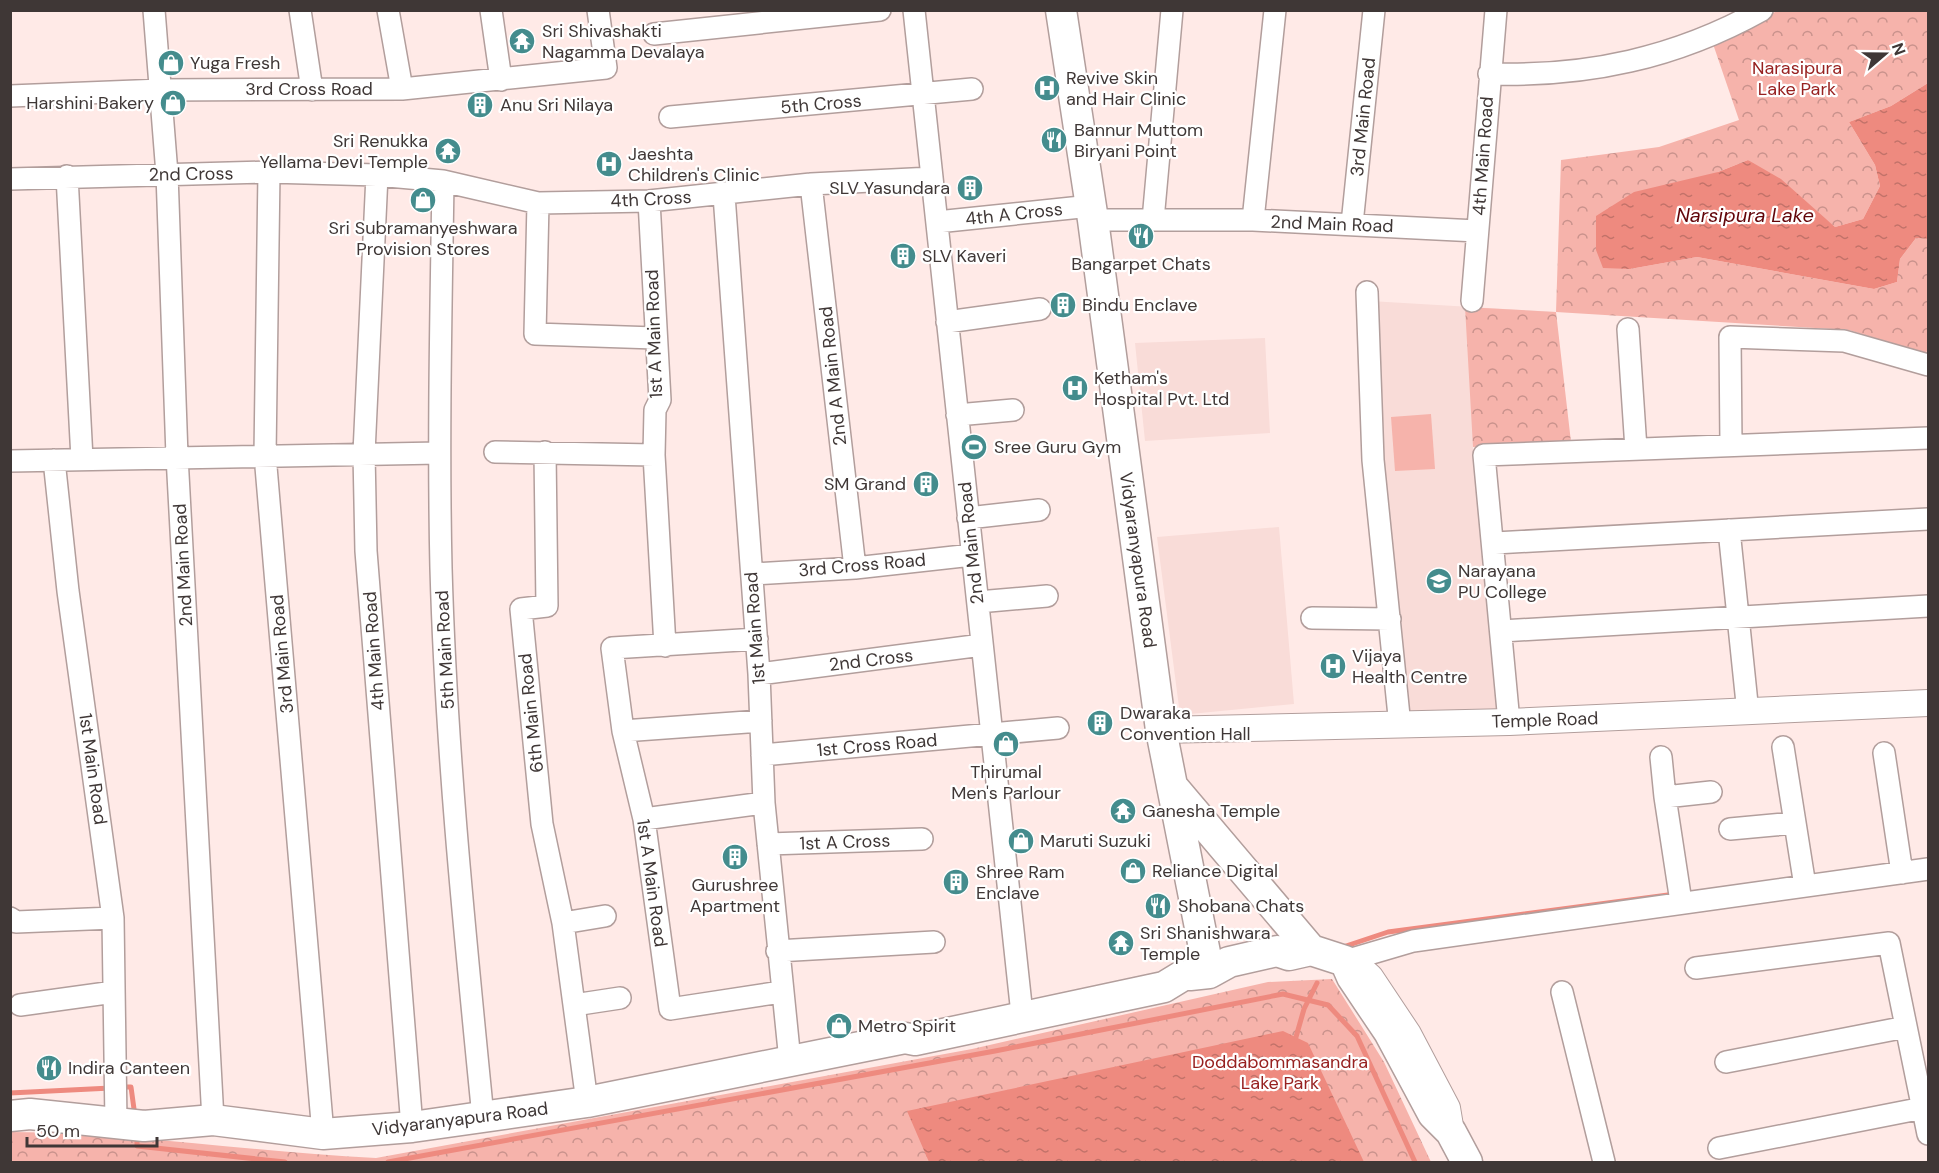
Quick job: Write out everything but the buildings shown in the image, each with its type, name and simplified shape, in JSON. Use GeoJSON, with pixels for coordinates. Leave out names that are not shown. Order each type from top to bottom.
{"type":"FeatureCollection","features":[{"type":"Feature","properties":{"kind":"main road","name":"Vidyaranyapura Road"},"geometry":{"type":"LineString","coordinates":[[1061,10],[1092,213],[1161,730],[1207,970]]}},
{"type":"Feature","properties":{"kind":"main road"},"geometry":{"type":"LineString","coordinates":[[1170,784],[1300,952]]}},
{"type":"Feature","properties":{"kind":"main road"},"geometry":{"type":"LineString","coordinates":[[1207,970],[1228,972],[1282,962],[1300,952],[1345,961],[1352,977],[1389,1032],[1433,1114],[1451,1132],[1467,1162]]}},
{"type":"Feature","properties":{"kind":"main road","name":"Vidyaranyapura Road"},"geometry":{"type":"LineString","coordinates":[[905,1038],[914,1029],[1161,973],[1207,970]]}},
{"type":"Feature","properties":{"kind":"main road","name":"Vidyaranyapura Road"},"geometry":{"type":"LineString","coordinates":[[10,1116],[116,1099],[144,1126],[213,1120],[323,1134],[483,1118],[587,1102],[905,1038],[915,1040],[1164,987],[1207,970]]}},
{"type":"Feature","properties":{"kind":"street","name":"2nd Main Road"},"geometry":{"type":"LineString","coordinates":[[154,10],[167,174],[177,456],[213,1120]]}},
{"type":"Feature","properties":{"kind":"street"},"geometry":{"type":"LineString","coordinates":[[300,10],[312,90]]}},
{"type":"Feature","properties":{"kind":"street"},"geometry":{"type":"LineString","coordinates":[[388,10],[402,89]]}},
{"type":"Feature","properties":{"kind":"street"},"geometry":{"type":"LineString","coordinates":[[491,10],[501,80]]}},
{"type":"Feature","properties":{"kind":"street","name":"3rd Cross Road"},"geometry":{"type":"LineString","coordinates":[[10,96],[161,90],[402,89],[606,68],[598,10]]}},
{"type":"Feature","properties":{"kind":"street"},"geometry":{"type":"LineString","coordinates":[[654,34],[880,10]]}},
{"type":"Feature","properties":{"kind":"street","name":"2nd Main Road"},"geometry":{"type":"LineString","coordinates":[[914,10],[1021,1005]]}},
{"type":"Feature","properties":{"kind":"street"},"geometry":{"type":"LineString","coordinates":[[1153,220],[1172,10]]}},
{"type":"Feature","properties":{"kind":"street","name":"2nd Main Road"},"geometry":{"type":"LineString","coordinates":[[1275,10],[1253,220],[1477,231]]}},
{"type":"Feature","properties":{"kind":"street","name":"3rd Main Road"},"geometry":{"type":"LineString","coordinates":[[1352,224],[1374,10]]}},
{"type":"Feature","properties":{"kind":"street","name":"4th Main Road"},"geometry":{"type":"LineString","coordinates":[[1472,302],[1496,10]]}},
{"type":"Feature","properties":{"kind":"street"},"geometry":{"type":"LineString","coordinates":[[1489,74],[1562,74],[1634,62],[1704,40],[1762,10]]}},
{"type":"Feature","properties":{"kind":"street","name":"5th Cross"},"geometry":{"type":"LineString","coordinates":[[670,117],[972,89]]}},
{"type":"Feature","properties":{"kind":"street","name":"3rd Main Road"},"geometry":{"type":"LineString","coordinates":[[269,172],[265,455],[323,1134]]}},
{"type":"Feature","properties":{"kind":"street","name":"2nd Cross"},"geometry":{"type":"LineString","coordinates":[[10,179],[269,172],[443,181]]}},
{"type":"Feature","properties":{"kind":"street"},"geometry":{"type":"LineString","coordinates":[[67,176],[82,459]]}},
{"type":"Feature","properties":{"kind":"street","name":"4th Main Road"},"geometry":{"type":"LineString","coordinates":[[377,176],[363,453],[366,551],[412,1126]]}},
{"type":"Feature","properties":{"kind":"street","name":"4th Cross"},"geometry":{"type":"LineString","coordinates":[[443,181],[538,203],[649,201],[724,195],[812,184],[932,178]]}},
{"type":"Feature","properties":{"kind":"street","name":"5th Main Road"},"geometry":{"type":"LineString","coordinates":[[443,181],[439,453],[449,739],[483,1118]]}},
{"type":"Feature","properties":{"kind":"street","name":"2nd A Main Road"},"geometry":{"type":"LineString","coordinates":[[812,184],[855,567]]}},
{"type":"Feature","properties":{"kind":"street","name":"1st Main Road"},"geometry":{"type":"LineString","coordinates":[[724,195],[757,639],[764,802],[781,992],[790,1061]]}},
{"type":"Feature","properties":{"kind":"street","name":"1st A Main Road"},"geometry":{"type":"LineString","coordinates":[[649,201],[660,400],[655,410],[654,455],[664,646],[612,648],[623,731],[644,819],[670,1009],[781,992]]}},
{"type":"Feature","properties":{"kind":"street"},"geometry":{"type":"LineString","coordinates":[[538,203],[535,334],[655,338]]}},
{"type":"Feature","properties":{"kind":"street"},"geometry":{"type":"LineString","coordinates":[[1092,213],[1153,220],[1253,220]]}},
{"type":"Feature","properties":{"kind":"street","name":"4th A Cross"},"geometry":{"type":"LineString","coordinates":[[937,222],[1092,213]]}},
{"type":"Feature","properties":{"kind":"street"},"geometry":{"type":"LineString","coordinates":[[1367,292],[1373,460],[1400,726]]}},
{"type":"Feature","properties":{"kind":"street"},"geometry":{"type":"LineString","coordinates":[[947,322],[1040,309]]}},
{"type":"Feature","properties":{"kind":"street"},"geometry":{"type":"LineString","coordinates":[[1628,328],[1636,449]]}},
{"type":"Feature","properties":{"kind":"street"},"geometry":{"type":"LineString","coordinates":[[1731,445],[1730,338],[1844,341],[1929,365]]}},
{"type":"Feature","properties":{"kind":"street"},"geometry":{"type":"LineString","coordinates":[[957,415],[1013,411]]}},
{"type":"Feature","properties":{"kind":"street"},"geometry":{"type":"LineString","coordinates":[[1509,722],[1495,543],[1484,455],[1929,438]]}},
{"type":"Feature","properties":{"kind":"street"},"geometry":{"type":"LineString","coordinates":[[495,452],[654,455]]}},
{"type":"Feature","properties":{"kind":"street","name":"6th Main Road"},"geometry":{"type":"LineString","coordinates":[[545,452],[546,606],[521,609],[542,824],[563,924],[587,1102]]}},
{"type":"Feature","properties":{"kind":"street"},"geometry":{"type":"LineString","coordinates":[[10,461],[177,456],[439,453]]}},
{"type":"Feature","properties":{"kind":"street","name":"1st Main Road"},"geometry":{"type":"LineString","coordinates":[[54,460],[68,591],[113,918],[116,1099]]}},
{"type":"Feature","properties":{"kind":"street"},"geometry":{"type":"LineString","coordinates":[[968,518],[1039,510]]}},
{"type":"Feature","properties":{"kind":"street"},"geometry":{"type":"LineString","coordinates":[[1495,543],[1929,519]]}},
{"type":"Feature","properties":{"kind":"street"},"geometry":{"type":"LineString","coordinates":[[1729,530],[1748,713]]}},
{"type":"Feature","properties":{"kind":"street","name":"3rd Cross Road"},"geometry":{"type":"LineString","coordinates":[[752,574],[855,567],[972,555]]}},
{"type":"Feature","properties":{"kind":"street"},"geometry":{"type":"LineString","coordinates":[[978,602],[1047,596]]}},
{"type":"Feature","properties":{"kind":"street"},"geometry":{"type":"LineString","coordinates":[[1502,631],[1739,615],[1929,606]]}},
{"type":"Feature","properties":{"kind":"street"},"geometry":{"type":"LineString","coordinates":[[1312,618],[1390,619]]}},
{"type":"Feature","properties":{"kind":"street"},"geometry":{"type":"LineString","coordinates":[[664,646],[757,639]]}},
{"type":"Feature","properties":{"kind":"street","name":"2nd Cross"},"geometry":{"type":"LineString","coordinates":[[759,674],[982,645]]}},
{"type":"Feature","properties":{"kind":"street","name":"Temple Road"},"geometry":{"type":"LineString","coordinates":[[1161,730],[1400,726],[1748,713],[1929,703]]}},
{"type":"Feature","properties":{"kind":"street"},"geometry":{"type":"LineString","coordinates":[[623,731],[761,721]]}},
{"type":"Feature","properties":{"kind":"street"},"geometry":{"type":"LineString","coordinates":[[992,734],[1058,728]]}},
{"type":"Feature","properties":{"kind":"street","name":"1st Cross Road"},"geometry":{"type":"LineString","coordinates":[[762,755],[992,734]]}},
{"type":"Feature","properties":{"kind":"street"},"geometry":{"type":"LineString","coordinates":[[1783,747],[1804,880]]}},
{"type":"Feature","properties":{"kind":"street"},"geometry":{"type":"LineString","coordinates":[[1884,753],[1901,867]]}},
{"type":"Feature","properties":{"kind":"street"},"geometry":{"type":"LineString","coordinates":[[1661,757],[1680,896]]}},
{"type":"Feature","properties":{"kind":"street"},"geometry":{"type":"LineString","coordinates":[[1665,797],[1711,792]]}},
{"type":"Feature","properties":{"kind":"street"},"geometry":{"type":"LineString","coordinates":[[644,819],[764,802]]}},
{"type":"Feature","properties":{"kind":"street"},"geometry":{"type":"LineString","coordinates":[[1730,830],[1795,823]]}},
{"type":"Feature","properties":{"kind":"street","name":"1st A Cross"},"geometry":{"type":"LineString","coordinates":[[768,844],[922,839]]}},
{"type":"Feature","properties":{"kind":"street"},"geometry":{"type":"LineString","coordinates":[[1345,961],[1413,941],[1680,896],[1901,867],[1929,869]]}},
{"type":"Feature","properties":{"kind":"street"},"geometry":{"type":"LineString","coordinates":[[563,924],[605,916]]}},
{"type":"Feature","properties":{"kind":"street"},"geometry":{"type":"LineString","coordinates":[[10,918],[16,922],[113,918]]}},
{"type":"Feature","properties":{"kind":"street"},"geometry":{"type":"LineString","coordinates":[[777,951],[934,942]]}},
{"type":"Feature","properties":{"kind":"street"},"geometry":{"type":"LineString","coordinates":[[1696,968],[1889,943],[1929,1134]]}},
{"type":"Feature","properties":{"kind":"street"},"geometry":{"type":"LineString","coordinates":[[20,1005],[114,992]]}},
{"type":"Feature","properties":{"kind":"street"},"geometry":{"type":"LineString","coordinates":[[1562,992],[1604,1162]]}},
{"type":"Feature","properties":{"kind":"street"},"geometry":{"type":"LineString","coordinates":[[574,1005],[620,998]]}},
{"type":"Feature","properties":{"kind":"street"},"geometry":{"type":"LineString","coordinates":[[1726,1062],[1906,1027]]}},
{"type":"Feature","properties":{"kind":"street"},"geometry":{"type":"LineString","coordinates":[[1719,1148],[1923,1108]]}},
{"type":"Feature","properties":{"kind":"shaded area","name":"Narayana PU College"},"geometry":{"type":"Polygon","coordinates":[[[1370,301],[1556,312],[1473,447],[1502,716],[1402,717],[1370,301]]]}},
{"type":"Feature","properties":{"kind":"shaded area"},"geometry":{"type":"Polygon","coordinates":[[[1265,338],[1270,433],[1145,441],[1135,343],[1265,338]]]}},
{"type":"Feature","properties":{"kind":"shaded area"},"geometry":{"type":"Polygon","coordinates":[[[1279,527],[1294,704],[1180,715],[1157,537],[1279,527]]]}},
{"type":"Feature","properties":{"kind":"green space","name":"Narasipura Lake Park"},"geometry":{"type":"Polygon","coordinates":[[[1777,11],[1928,11],[1928,83],[1891,106],[1849,122],[1875,165],[1880,186],[1863,219],[1835,227],[1748,160],[1718,172],[1630,269],[1697,257],[1874,289],[1897,282],[1900,259],[1916,238],[1928,239],[1928,347],[1926,354],[1849,330],[1556,312],[1561,160],[1659,147],[1739,120],[1713,44],[1777,11]]]}},
{"type":"Feature","properties":{"kind":"green space"},"geometry":{"type":"Polygon","coordinates":[[[1465,307],[1556,312],[1571,442],[1473,447],[1465,307]]]}},
{"type":"Feature","properties":{"kind":"green space"},"geometry":{"type":"Polygon","coordinates":[[[1431,414],[1435,469],[1395,471],[1391,417],[1431,414]]]}},
{"type":"Feature","properties":{"kind":"green space","name":"Doddabommasandra Lake Park"},"geometry":{"type":"Polygon","coordinates":[[[1332,979],[1384,1062],[1431,1162],[11,1162],[11,1132],[147,1139],[376,1158],[972,1049],[1268,982],[1332,979]]]}},
{"type":"Feature","properties":{"kind":"water","name":"Narsipura Lake"},"geometry":{"type":"Polygon","coordinates":[[[1928,83],[1928,239],[1916,238],[1900,259],[1897,282],[1874,289],[1697,257],[1630,269],[1603,268],[1596,250],[1596,216],[1634,192],[1718,172],[1748,160],[1781,179],[1835,227],[1863,219],[1880,186],[1875,165],[1849,122],[1891,106],[1928,83]]]}},
{"type":"Feature","properties":{"kind":"water"},"geometry":{"type":"Polygon","coordinates":[[[1283,1031],[1308,1043],[1364,1162],[929,1162],[907,1111],[1283,1031]]]}},
{"type":"Feature","properties":{"kind":"waterway"},"geometry":{"type":"LineString","coordinates":[[1340,948],[1388,932],[1668,895]]}},
{"type":"Feature","properties":{"kind":"waterway"},"geometry":{"type":"LineString","coordinates":[[1296,1037],[1304,1009],[1317,983]]}},
{"type":"Feature","properties":{"kind":"waterway"},"geometry":{"type":"LineString","coordinates":[[388,1162],[995,1051],[1283,994],[1328,1005],[1357,1036],[1415,1162]]}},
{"type":"Feature","properties":{"kind":"waterway"},"geometry":{"type":"LineString","coordinates":[[120,1087],[131,1087],[134,1109]]}},
{"type":"Feature","properties":{"kind":"waterway"},"geometry":{"type":"LineString","coordinates":[[10,1093],[111,1088]]}},
{"type":"Feature","properties":{"kind":"waterway"},"geometry":{"type":"LineString","coordinates":[[137,1141],[137,1146],[285,1162]]}},
{"type":"Feature","properties":{"kind":"place","name":"Sri Shivashakti Nagamma Devalaya"},"geometry":{"type":"Point","coordinates":[522,41]}},
{"type":"Feature","properties":{"kind":"place","name":"Yuga Fresh"},"geometry":{"type":"Point","coordinates":[171,63]}},
{"type":"Feature","properties":{"kind":"place","name":"Revive Skin and Hair Clinic"},"geometry":{"type":"Point","coordinates":[1047,88]}},
{"type":"Feature","properties":{"kind":"place","name":"Harshini Bakery"},"geometry":{"type":"Point","coordinates":[173,103]}},
{"type":"Feature","properties":{"kind":"place","name":"Anu Sri Nilaya"},"geometry":{"type":"Point","coordinates":[480,105]}},
{"type":"Feature","properties":{"kind":"place","name":"Bannur Muttom Biryani Point"},"geometry":{"type":"Point","coordinates":[1054,140]}},
{"type":"Feature","properties":{"kind":"place","name":"Sri Renukka Yellama Devi Temple"},"geometry":{"type":"Point","coordinates":[448,151]}},
{"type":"Feature","properties":{"kind":"place","name":"Jaeshta Children's Clinic"},"geometry":{"type":"Point","coordinates":[609,164]}},
{"type":"Feature","properties":{"kind":"place","name":"SLV Yasundara"},"geometry":{"type":"Point","coordinates":[970,188]}},
{"type":"Feature","properties":{"kind":"place","name":"Sri Subramanyeshwara Provision Stores"},"geometry":{"type":"Point","coordinates":[423,200]}},
{"type":"Feature","properties":{"kind":"place","name":"Bangarpet Chats"},"geometry":{"type":"Point","coordinates":[1141,236]}},
{"type":"Feature","properties":{"kind":"place","name":"SLV Kaveri"},"geometry":{"type":"Point","coordinates":[903,256]}},
{"type":"Feature","properties":{"kind":"place","name":"Bindu Enclave"},"geometry":{"type":"Point","coordinates":[1063,305]}},
{"type":"Feature","properties":{"kind":"place","name":"Ketham's Hospital Pvt. Ltd"},"geometry":{"type":"Point","coordinates":[1075,388]}},
{"type":"Feature","properties":{"kind":"place","name":"Sree Guru Gym"},"geometry":{"type":"Point","coordinates":[974,447]}},
{"type":"Feature","properties":{"kind":"place","name":"SM Grand"},"geometry":{"type":"Point","coordinates":[926,484]}},
{"type":"Feature","properties":{"kind":"place","name":"Narayana PU College"},"geometry":{"type":"Point","coordinates":[1439,581]}},
{"type":"Feature","properties":{"kind":"place","name":"Vijaya Health Centre"},"geometry":{"type":"Point","coordinates":[1333,666]}},
{"type":"Feature","properties":{"kind":"place","name":"Dwaraka Convention Hall"},"geometry":{"type":"Point","coordinates":[1100,723]}},
{"type":"Feature","properties":{"kind":"place","name":"Thirumal Men's Parlour"},"geometry":{"type":"Point","coordinates":[1006,744]}},
{"type":"Feature","properties":{"kind":"place","name":"Ganesha Temple"},"geometry":{"type":"Point","coordinates":[1123,811]}},
{"type":"Feature","properties":{"kind":"place","name":"Maruti Suzuki"},"geometry":{"type":"Point","coordinates":[1021,841]}},
{"type":"Feature","properties":{"kind":"place","name":"Gurushree Apartment"},"geometry":{"type":"Point","coordinates":[735,857]}},
{"type":"Feature","properties":{"kind":"place","name":"Reliance Digital"},"geometry":{"type":"Point","coordinates":[1133,871]}},
{"type":"Feature","properties":{"kind":"place","name":"Shree Ram Enclave"},"geometry":{"type":"Point","coordinates":[956,882]}},
{"type":"Feature","properties":{"kind":"place","name":"Shobana Chats"},"geometry":{"type":"Point","coordinates":[1158,906]}},
{"type":"Feature","properties":{"kind":"place","name":"Sri Shanishwara Temple"},"geometry":{"type":"Point","coordinates":[1121,943]}},
{"type":"Feature","properties":{"kind":"place","name":"Metro Spirit"},"geometry":{"type":"Point","coordinates":[839,1026]}},
{"type":"Feature","properties":{"kind":"place","name":"Indira Canteen"},"geometry":{"type":"Point","coordinates":[49,1068]}}]}
